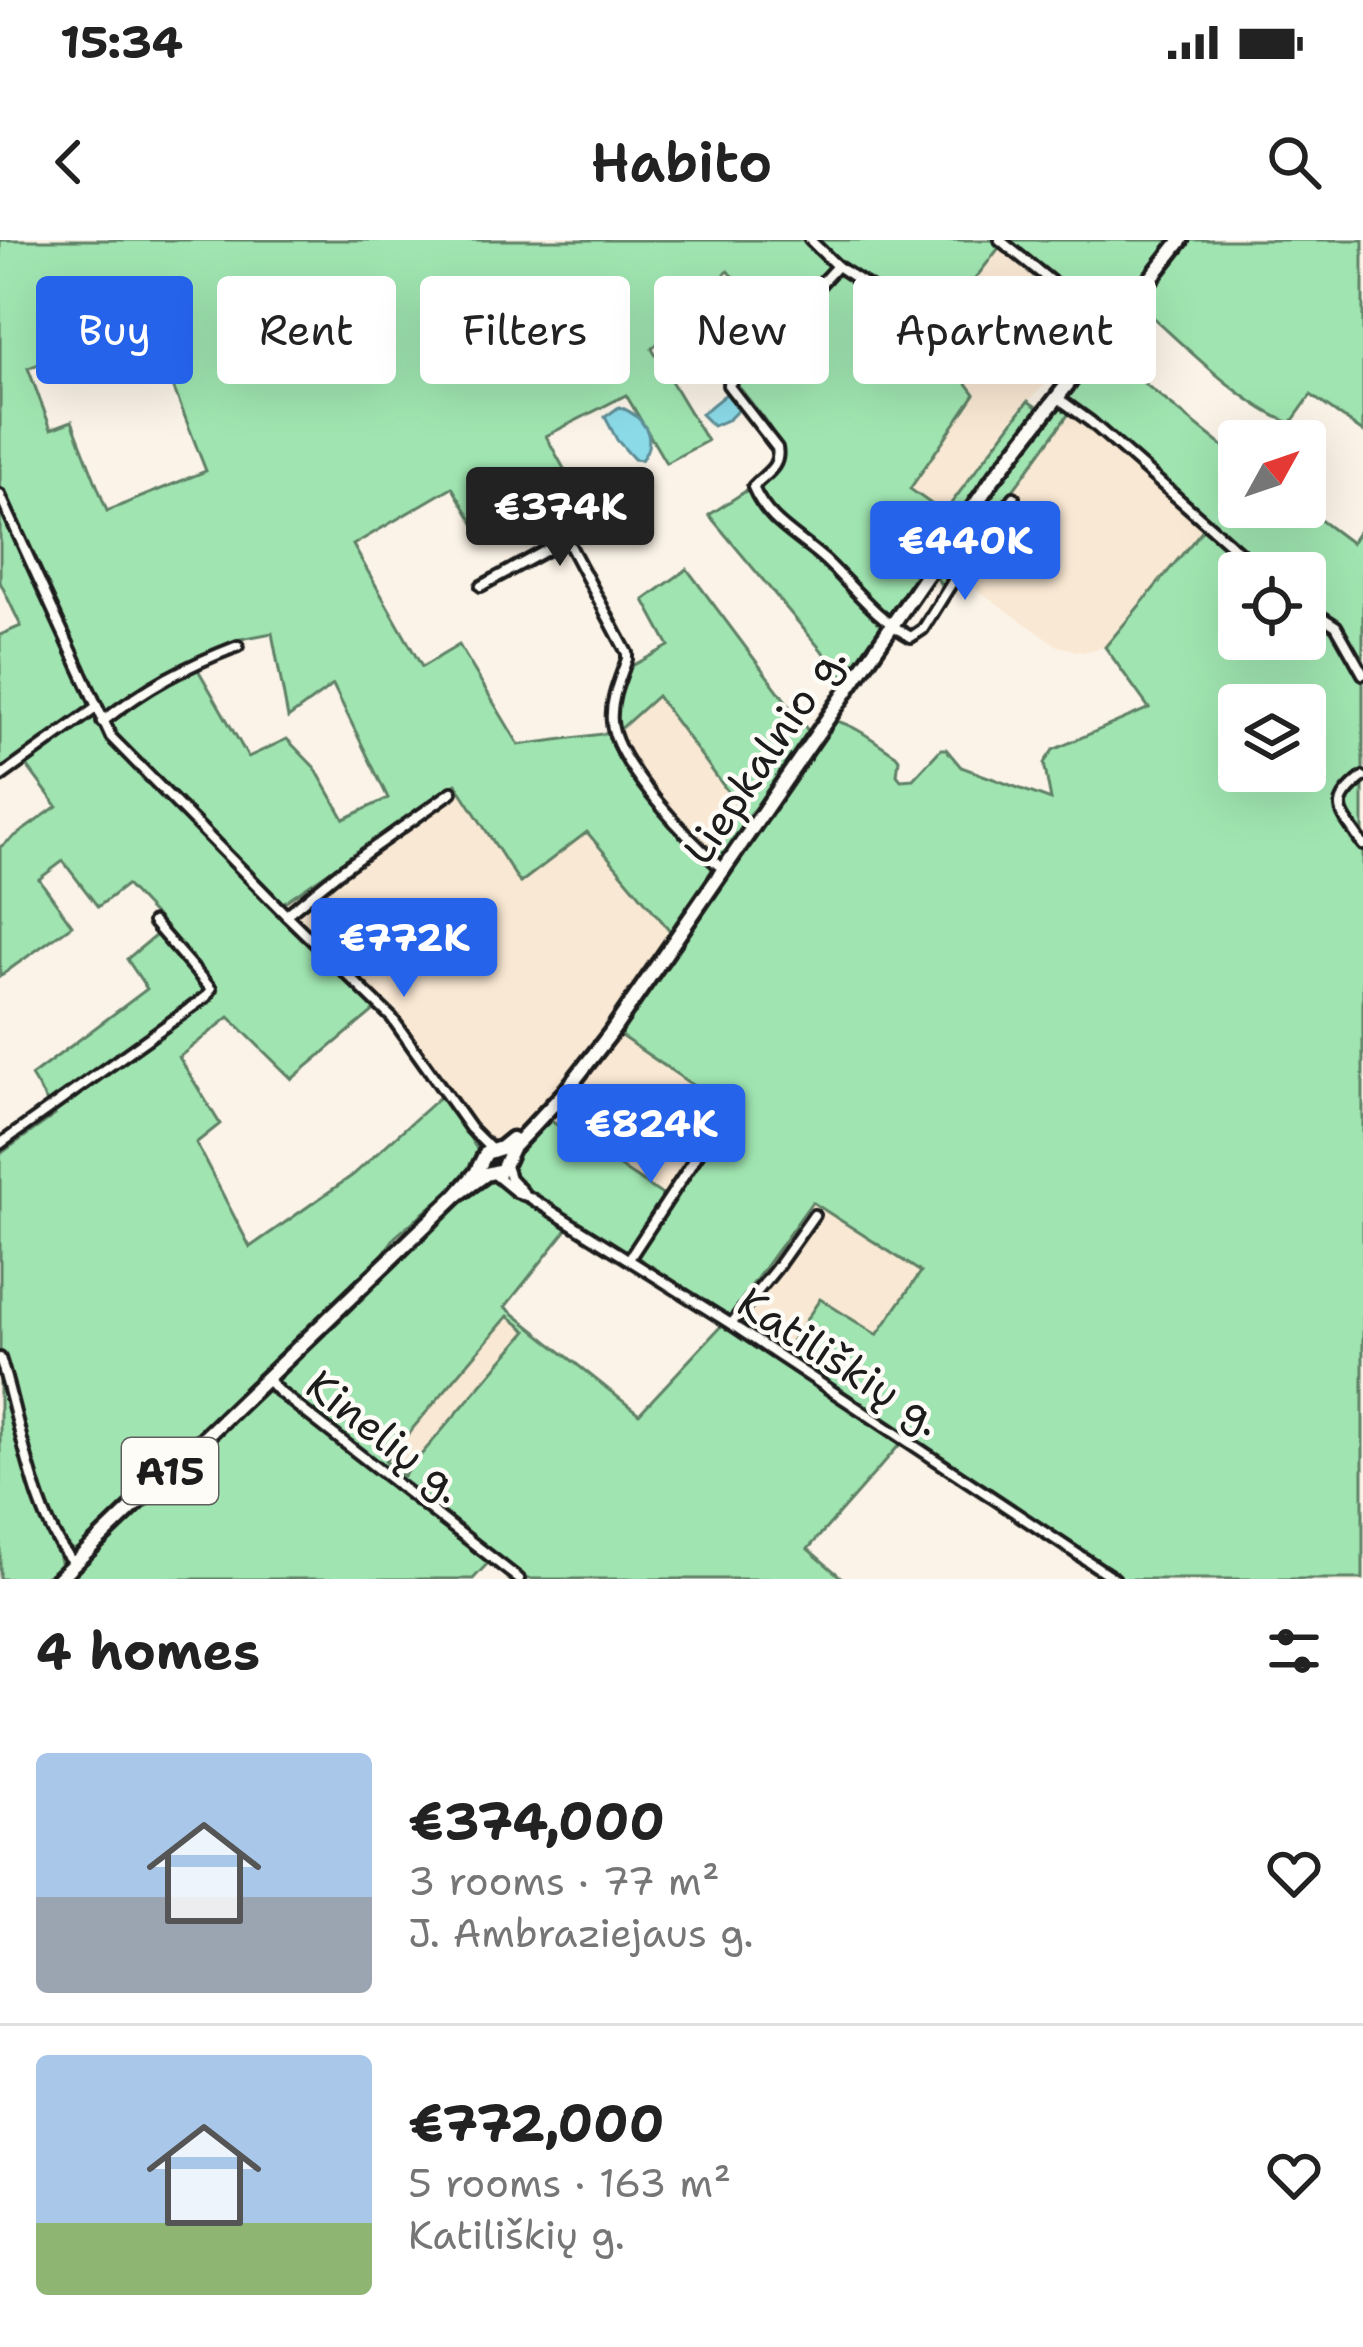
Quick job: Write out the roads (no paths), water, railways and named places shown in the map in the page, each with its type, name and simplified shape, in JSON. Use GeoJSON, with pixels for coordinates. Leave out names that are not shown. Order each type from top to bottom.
{"type":"FeatureCollection","features":[{"type":"Feature","properties":{"kind":"highway","name":"Liepkalnio g."},"geometry":{"type":"LineString","coordinates":[[1152,276],[1181,240]]}},
{"type":"Feature","properties":{"kind":"highway","name":"Liepkalnio g."},"geometry":{"type":"LineString","coordinates":[[266,1378],[494,1161],[576,1076],[634,1002],[993,479],[1067,384]]}},
{"type":"Feature","properties":{"kind":"highway","name":"A15"},"geometry":{"type":"LineString","coordinates":[[58,1579],[266,1378]]}},
{"type":"Feature","properties":{"kind":"street"},"geometry":{"type":"LineString","coordinates":[[811,240],[853,277]]}},
{"type":"Feature","properties":{"kind":"street"},"geometry":{"type":"LineString","coordinates":[[1000,240],[1044,276]]}},
{"type":"Feature","properties":{"kind":"street"},"geometry":{"type":"LineString","coordinates":[[837,266],[728,385],[776,448],[777,461],[755,484],[755,494],[778,524],[813,550],[891,626],[911,637],[923,629],[1014,497]]}},
{"type":"Feature","properties":{"kind":"street"},"geometry":{"type":"LineString","coordinates":[[1057,397],[1238,552]]}},
{"type":"Feature","properties":{"kind":"street","name":"Katiliškių g."},"geometry":{"type":"LineString","coordinates":[[0,495],[102,722],[123,752],[392,1018],[516,1192],[731,1324],[1115,1579]]}},
{"type":"Feature","properties":{"kind":"street"},"geometry":{"type":"LineString","coordinates":[[481,586],[618,511]]}},
{"type":"Feature","properties":{"kind":"street"},"geometry":{"type":"LineString","coordinates":[[567,540],[626,653],[612,704],[614,736],[670,816],[724,870]]}},
{"type":"Feature","properties":{"kind":"street"},"geometry":{"type":"LineString","coordinates":[[1326,620],[1336,626],[1363,674]]}},
{"type":"Feature","properties":{"kind":"street"},"geometry":{"type":"LineString","coordinates":[[102,722],[155,682],[238,646]]}},
{"type":"Feature","properties":{"kind":"street"},"geometry":{"type":"LineString","coordinates":[[0,777],[96,708]]}},
{"type":"Feature","properties":{"kind":"street"},"geometry":{"type":"LineString","coordinates":[[1363,777],[1345,791],[1340,803],[1343,816],[1363,845]]}},
{"type":"Feature","properties":{"kind":"street"},"geometry":{"type":"LineString","coordinates":[[286,915],[452,792]]}},
{"type":"Feature","properties":{"kind":"street"},"geometry":{"type":"LineString","coordinates":[[0,1144],[206,997],[211,989],[153,922]]}},
{"type":"Feature","properties":{"kind":"street"},"geometry":{"type":"LineString","coordinates":[[629,1259],[710,1136]]}},
{"type":"Feature","properties":{"kind":"street"},"geometry":{"type":"LineString","coordinates":[[731,1324],[814,1215]]}},
{"type":"Feature","properties":{"kind":"street"},"geometry":{"type":"LineString","coordinates":[[0,1358],[44,1515],[56,1542],[74,1563]]}},
{"type":"Feature","properties":{"kind":"street","name":"Kinelių g."},"geometry":{"type":"LineString","coordinates":[[266,1378],[519,1579]]}},
{"type":"Feature","properties":{"kind":"water"},"geometry":{"type":"Polygon","coordinates":[[[726,394],[740,408],[713,426],[701,414],[726,394]]]}},
{"type":"Feature","properties":{"kind":"water"},"geometry":{"type":"Polygon","coordinates":[[[619,407],[646,428],[649,444],[641,460],[634,459],[617,440],[605,417],[619,407]]]}}]}
